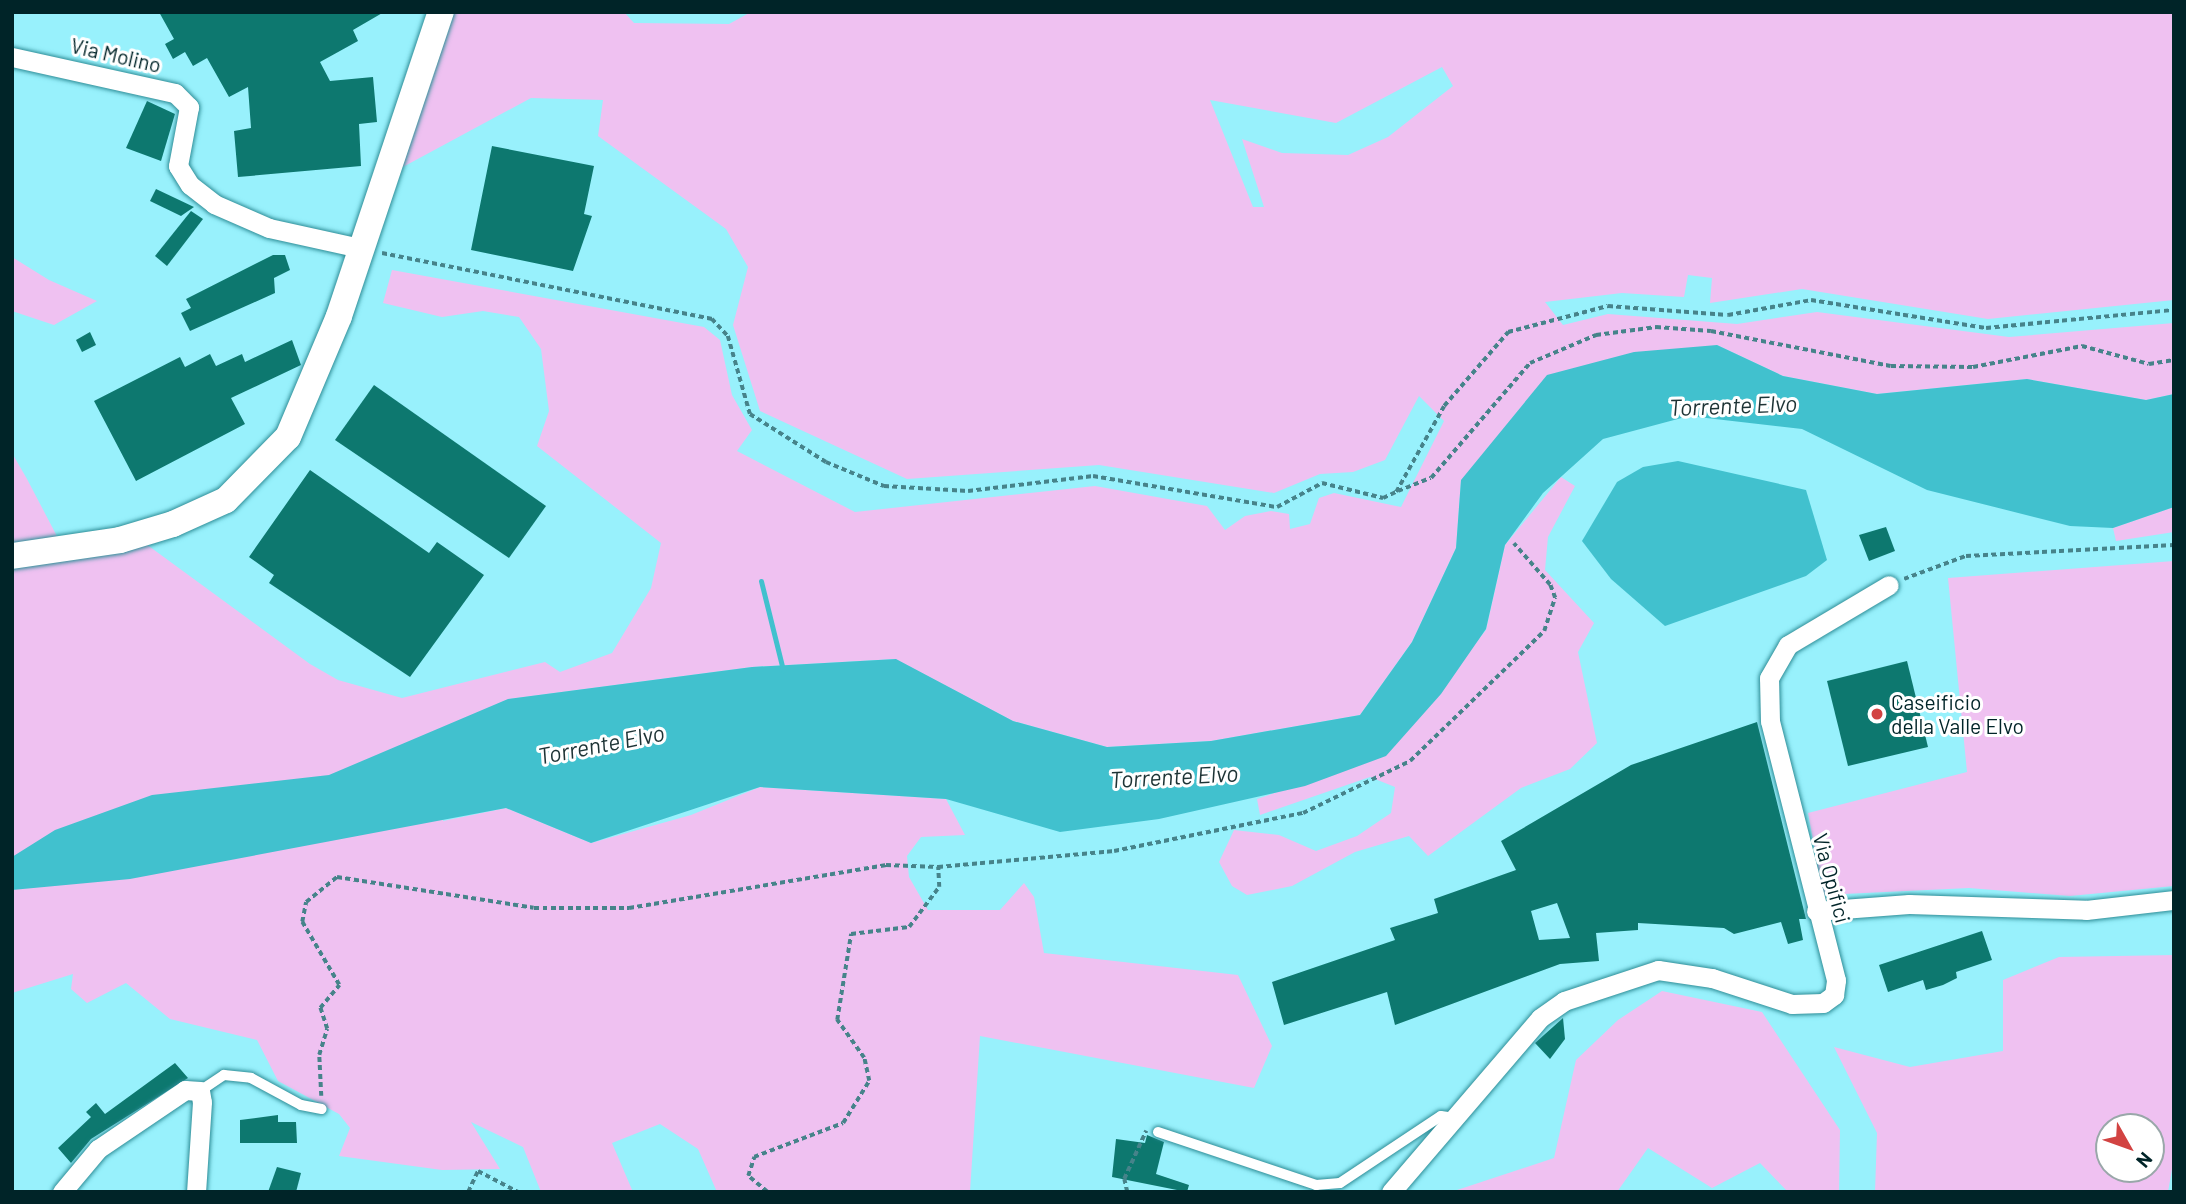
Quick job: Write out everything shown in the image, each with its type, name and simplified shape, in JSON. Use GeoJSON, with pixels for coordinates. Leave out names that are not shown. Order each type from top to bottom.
{"type":"FeatureCollection","features":[{"type":"Feature","properties":{"kind":"street"},"geometry":{"type":"LineString","coordinates":[[12,556],[120,540],[226,500],[288,437],[339,316],[441,12]]}},
{"type":"Feature","properties":{"kind":"street","name":"Via Molino"},"geometry":{"type":"LineString","coordinates":[[12,57],[176,93],[189,107],[178,166],[190,185],[214,204],[269,228],[360,248]]}},
{"type":"Feature","properties":{"kind":"street","name":"Via Opifici"},"geometry":{"type":"LineString","coordinates":[[1391,1192],[1540,1018],[1563,1001],[1632,978],[1676,970],[1792,1004],[1823,1003],[1834,995],[1836,980],[1816,911],[1770,721],[1769,678],[1788,645],[1889,585]]}},
{"type":"Feature","properties":{"kind":"street"},"geometry":{"type":"LineString","coordinates":[[1816,911],[1909,904],[2086,909],[2174,900]]}},
{"type":"Feature","properties":{"kind":"street"},"geometry":{"type":"LineString","coordinates":[[62,1192],[98,1149],[185,1090],[200,1091],[196,1192]]}},
{"type":"Feature","properties":{"kind":"lane"},"geometry":{"type":"LineString","coordinates":[[200,1091],[224,1075],[251,1078],[301,1105],[322,1109]]}},
{"type":"Feature","properties":{"kind":"lane"},"geometry":{"type":"LineString","coordinates":[[1158,1132],[1316,1185],[1364,1171],[1441,1116],[1456,1118]]}},
{"type":"Feature","properties":{"kind":"path"},"geometry":{"type":"LineString","coordinates":[[360,248],[712,319],[728,336],[750,414],[827,461],[884,486],[968,491],[1093,476],[1277,507],[1322,483],[1383,498],[1432,478],[1531,363],[1597,335],[1656,327],[1711,331],[1891,366],[1973,367],[2082,346],[2149,364],[2174,360]]}},
{"type":"Feature","properties":{"kind":"path"},"geometry":{"type":"LineString","coordinates":[[1396,492],[1444,406],[1508,332],[1608,306],[1728,315],[1811,300],[1986,327],[2174,310]]}},
{"type":"Feature","properties":{"kind":"path"},"geometry":{"type":"LineString","coordinates":[[322,1109],[319,1055],[327,1029],[320,1008],[339,985],[302,922],[306,902],[337,877],[534,908],[629,908],[886,864],[938,867],[1114,851],[1280,818],[1410,761],[1544,631],[1555,598],[1550,585],[1514,544]]}},
{"type":"Feature","properties":{"kind":"path"},"geometry":{"type":"LineString","coordinates":[[1889,585],[1966,556],[2174,545]]}},
{"type":"Feature","properties":{"kind":"path"},"geometry":{"type":"LineString","coordinates":[[767,1192],[748,1176],[754,1157],[843,1123],[869,1081],[864,1058],[836,1020],[850,934],[909,927],[939,887],[938,867]]}},
{"type":"Feature","properties":{"kind":"path"},"geometry":{"type":"LineString","coordinates":[[1127,1192],[1124,1179],[1143,1131],[1158,1132]]}},
{"type":"Feature","properties":{"kind":"path"},"geometry":{"type":"LineString","coordinates":[[468,1192],[478,1171],[518,1192]]}},
{"type":"Feature","properties":{"kind":"shaded area"},"geometry":{"type":"Polygon","coordinates":[[[454,12],[624,12],[634,23],[729,24],[751,12],[2174,12],[2174,300],[1988,319],[1802,289],[1710,303],[1712,278],[1688,275],[1684,297],[1622,293],[1545,302],[1563,325],[1608,314],[1737,324],[1817,312],[2009,337],[2174,323],[2174,394],[2146,400],[2027,379],[1877,394],[1783,376],[1717,345],[1461,480],[1456,548],[1412,642],[1360,715],[1211,741],[1107,747],[1013,721],[895,659],[752,667],[509,699],[447,726],[443,821],[506,808],[591,843],[691,815],[760,787],[946,799],[965,835],[921,837],[907,856],[909,877],[928,910],[1000,910],[1024,883],[1034,897],[1044,953],[1238,975],[1272,1046],[1254,1088],[980,1036],[970,1192],[717,1192],[698,1149],[660,1124],[612,1143],[633,1192],[541,1192],[523,1147],[471,1122],[500,1169],[442,1170],[339,1156],[350,1128],[339,1114],[278,1081],[257,1040],[170,1019],[126,983],[87,1003],[71,989],[73,974],[12,993],[12,568],[146,544],[310,664],[338,680],[402,698],[545,662],[560,672],[612,653],[651,588],[661,543],[537,446],[549,411],[541,349],[519,317],[483,311],[442,317],[383,303],[392,270],[704,327],[720,340],[732,395],[752,430],[737,451],[855,512],[1095,486],[1207,506],[1225,530],[1245,516],[1271,511],[1289,514],[1290,529],[1310,524],[1319,498],[1334,493],[1401,507],[1444,421],[1419,396],[1385,460],[1353,472],[1320,474],[1274,493],[1099,465],[907,479],[760,411],[733,325],[748,267],[726,229],[598,136],[603,100],[531,98],[401,168],[454,12]],[[1442,67],[1336,123],[1210,100],[1253,207],[1264,207],[1242,139],[1282,153],[1348,155],[1388,137],[1453,86],[1442,67]]]}},
{"type":"Feature","properties":{"kind":"shaded area"},"geometry":{"type":"Polygon","coordinates":[[[12,257],[49,280],[97,301],[54,325],[12,311],[12,257]]]}},
{"type":"Feature","properties":{"kind":"shaded area"},"geometry":{"type":"Polygon","coordinates":[[[12,453],[27,479],[60,542],[12,545],[12,453]]]}},
{"type":"Feature","properties":{"kind":"shaded area"},"geometry":{"type":"Polygon","coordinates":[[[1561,477],[1575,486],[1548,537],[1545,570],[1594,623],[1578,652],[1597,743],[1570,769],[1521,788],[1428,856],[1409,836],[1355,852],[1292,886],[1247,895],[1232,886],[1219,862],[1234,830],[1279,835],[1316,851],[1357,836],[1391,813],[1395,787],[1370,777],[1260,815],[1257,799],[1386,755],[1486,630],[1505,545],[1561,477]]]}},
{"type":"Feature","properties":{"kind":"shaded area"},"geometry":{"type":"Polygon","coordinates":[[[2174,507],[2174,532],[2116,541],[2113,528],[2174,507]]]}},
{"type":"Feature","properties":{"kind":"shaded area"},"geometry":{"type":"Polygon","coordinates":[[[2174,561],[2174,886],[2070,896],[1969,888],[1823,895],[1808,813],[1967,772],[1948,578],[2174,561]]]}},
{"type":"Feature","properties":{"kind":"shaded area"},"geometry":{"type":"Polygon","coordinates":[[[2174,955],[2174,1158],[2168,1192],[1875,1192],[1877,1133],[1834,1047],[1910,1067],[2003,1051],[2003,980],[2059,957],[2174,955]]]}},
{"type":"Feature","properties":{"kind":"shaded area"},"geometry":{"type":"Polygon","coordinates":[[[1662,991],[1762,1012],[1840,1130],[1839,1192],[1788,1192],[1760,1163],[1712,1188],[1648,1148],[1617,1192],[1451,1192],[1554,1158],[1576,1060],[1618,1020],[1662,991]]]}},
{"type":"Feature","properties":{"kind":"water","name":"Torrente Elvo"},"geometry":{"type":"Polygon","coordinates":[[[1717,345],[1783,376],[1877,394],[2027,379],[2146,400],[2174,394],[2174,507],[2113,528],[2070,526],[1927,490],[1802,429],[1689,416],[1603,439],[1543,493],[1505,545],[1486,629],[1441,694],[1386,756],[1305,786],[1159,819],[1060,832],[946,799],[760,787],[591,843],[506,808],[130,879],[12,890],[12,857],[55,830],[152,795],[329,775],[508,699],[752,667],[896,659],[1013,721],[1107,747],[1211,741],[1360,715],[1412,642],[1456,548],[1461,480],[1547,375],[1634,352],[1717,345]]]}},
{"type":"Feature","properties":{"kind":"water"},"geometry":{"type":"Polygon","coordinates":[[[1678,461],[1806,490],[1827,560],[1806,576],[1665,626],[1611,579],[1582,541],[1617,482],[1643,467],[1678,461]]]}},
{"type":"Feature","properties":{"kind":"building"},"geometry":{"type":"Polygon","coordinates":[[[159,12],[384,12],[353,30],[358,41],[320,62],[330,81],[373,77],[377,122],[359,124],[361,166],[238,177],[234,131],[251,128],[248,87],[229,97],[207,58],[193,66],[185,52],[173,59],[165,44],[174,39],[159,12]]]}},
{"type":"Feature","properties":{"kind":"building"},"geometry":{"type":"Polygon","coordinates":[[[147,101],[175,114],[161,161],[126,148],[147,101]]]}},
{"type":"Feature","properties":{"kind":"building"},"geometry":{"type":"Polygon","coordinates":[[[492,146],[594,166],[584,214],[592,216],[573,271],[471,250],[492,146]]]}},
{"type":"Feature","properties":{"kind":"building"},"geometry":{"type":"Polygon","coordinates":[[[156,189],[194,207],[181,216],[150,201],[156,189]]]}},
{"type":"Feature","properties":{"kind":"building"},"geometry":{"type":"Polygon","coordinates":[[[191,211],[203,219],[167,266],[155,256],[191,211]]]}},
{"type":"Feature","properties":{"kind":"building"},"geometry":{"type":"Polygon","coordinates":[[[273,255],[285,255],[290,270],[274,278],[275,293],[190,331],[181,313],[191,308],[186,299],[273,255]]]}},
{"type":"Feature","properties":{"kind":"building"},"geometry":{"type":"Polygon","coordinates":[[[90,332],[96,345],[82,352],[76,340],[90,332]]]}},
{"type":"Feature","properties":{"kind":"building"},"geometry":{"type":"Polygon","coordinates":[[[292,340],[301,365],[231,398],[245,424],[136,481],[94,401],[180,357],[185,367],[210,354],[216,366],[242,354],[245,362],[292,340]]]}},
{"type":"Feature","properties":{"kind":"building"},"geometry":{"type":"Polygon","coordinates":[[[374,385],[546,506],[509,558],[335,440],[374,385]]]}},
{"type":"Feature","properties":{"kind":"building"},"geometry":{"type":"Polygon","coordinates":[[[310,470],[429,553],[437,542],[484,575],[410,677],[269,583],[274,575],[249,557],[310,470]]]}},
{"type":"Feature","properties":{"kind":"building"},"geometry":{"type":"Polygon","coordinates":[[[1886,527],[1895,551],[1869,561],[1859,535],[1886,527]]]}},
{"type":"Feature","properties":{"kind":"building","name":"Caseificio della Valle Elvo"},"geometry":{"type":"Polygon","coordinates":[[[1907,661],[1928,747],[1848,766],[1827,681],[1907,661]]]}},
{"type":"Feature","properties":{"kind":"building"},"geometry":{"type":"Polygon","coordinates":[[[1757,722],[1806,919],[1799,919],[1803,940],[1788,944],[1781,922],[1734,934],[1724,928],[1638,923],[1638,930],[1596,933],[1599,961],[1560,964],[1395,1025],[1387,992],[1284,1025],[1272,982],[1395,940],[1390,928],[1438,913],[1434,899],[1516,870],[1501,841],[1631,765],[1757,722]],[[1557,903],[1531,911],[1539,940],[1570,938],[1557,903]]]}},
{"type":"Feature","properties":{"kind":"building"},"geometry":{"type":"Polygon","coordinates":[[[1982,931],[1992,960],[1956,972],[1957,978],[1943,985],[1926,990],[1923,980],[1888,992],[1879,965],[1982,931]]]}},
{"type":"Feature","properties":{"kind":"building"},"geometry":{"type":"Polygon","coordinates":[[[1563,1018],[1565,1039],[1550,1059],[1535,1043],[1563,1018]]]}},
{"type":"Feature","properties":{"kind":"building"},"geometry":{"type":"Polygon","coordinates":[[[175,1063],[188,1078],[91,1139],[71,1163],[58,1148],[91,1117],[86,1112],[96,1103],[105,1114],[175,1063]]]}},
{"type":"Feature","properties":{"kind":"building"},"geometry":{"type":"Polygon","coordinates":[[[278,1115],[278,1122],[296,1122],[297,1143],[240,1143],[240,1120],[278,1115]]]}},
{"type":"Feature","properties":{"kind":"building"},"geometry":{"type":"Polygon","coordinates":[[[1147,1135],[1164,1142],[1156,1174],[1189,1185],[1187,1192],[1112,1177],[1116,1139],[1145,1143],[1147,1135]]]}},
{"type":"Feature","properties":{"kind":"building"},"geometry":{"type":"Polygon","coordinates":[[[277,1167],[301,1173],[296,1192],[268,1192],[277,1167]]]}},
{"type":"Feature","properties":{"kind":"waterway"},"geometry":{"type":"LineString","coordinates":[[761,581],[783,670]]}},
{"type":"Feature","properties":{"kind":"place","name":"Caseificio della Valle Elvo"},"geometry":{"type":"Point","coordinates":[1877,714]}}]}
